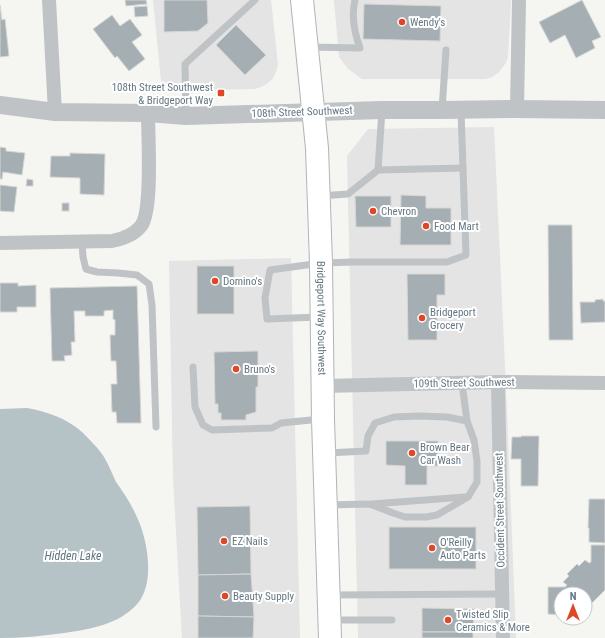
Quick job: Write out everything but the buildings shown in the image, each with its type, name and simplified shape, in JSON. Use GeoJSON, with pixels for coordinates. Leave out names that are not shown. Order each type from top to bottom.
{"type":"FeatureCollection","features":[{"type":"Feature","properties":{"kind":"main road","name":"Bridgeport Way Southwest"},"geometry":{"type":"LineString","coordinates":[[304,0],[306,47],[317,148],[329,629]]}},
{"type":"Feature","properties":{"kind":"street"},"geometry":{"type":"LineString","coordinates":[[49,0],[55,112]]}},
{"type":"Feature","properties":{"kind":"street"},"geometry":{"type":"LineString","coordinates":[[517,109],[519,0]]}},
{"type":"Feature","properties":{"kind":"street","name":"108th Street Southwest"},"geometry":{"type":"LineString","coordinates":[[0,105],[55,112],[148,113],[186,116],[382,110],[605,110]]}},
{"type":"Feature","properties":{"kind":"street"},"geometry":{"type":"LineString","coordinates":[[0,243],[112,241],[120,239],[136,231],[144,222],[147,211],[148,113]]}},
{"type":"Feature","properties":{"kind":"street","name":"109th Street Southwest"},"geometry":{"type":"LineString","coordinates":[[323,386],[498,382],[605,383]]}},
{"type":"Feature","properties":{"kind":"street","name":"Occident Street Southwest"},"geometry":{"type":"LineString","coordinates":[[498,382],[503,638]]}},
{"type":"Feature","properties":{"kind":"lane"},"geometry":{"type":"LineString","coordinates":[[186,116],[185,64],[255,0]]}},
{"type":"Feature","properties":{"kind":"lane"},"geometry":{"type":"LineString","coordinates":[[306,47],[360,48],[353,24],[353,8],[356,0]]}},
{"type":"Feature","properties":{"kind":"lane"},"geometry":{"type":"LineString","coordinates":[[442,110],[446,50]]}},
{"type":"Feature","properties":{"kind":"lane"},"geometry":{"type":"LineString","coordinates":[[378,170],[382,110]]}},
{"type":"Feature","properties":{"kind":"lane"},"geometry":{"type":"LineString","coordinates":[[321,316],[267,319],[265,298],[270,270],[321,263],[446,262],[466,255],[461,110]]}},
{"type":"Feature","properties":{"kind":"lane"},"geometry":{"type":"LineString","coordinates":[[318,196],[348,194],[378,170],[463,168]]}},
{"type":"Feature","properties":{"kind":"lane"},"geometry":{"type":"LineString","coordinates":[[82,242],[82,257],[86,269],[97,272],[137,275],[149,284],[152,305],[156,427]]}},
{"type":"Feature","properties":{"kind":"lane"},"geometry":{"type":"LineString","coordinates":[[193,367],[195,407],[204,425],[212,430],[272,428],[281,423],[323,419]]}},
{"type":"Feature","properties":{"kind":"lane"},"geometry":{"type":"LineString","coordinates":[[368,504],[405,517],[426,517],[437,515],[468,497],[476,482],[477,461],[474,440],[467,421],[462,383]]}},
{"type":"Feature","properties":{"kind":"lane"},"geometry":{"type":"LineString","coordinates":[[324,453],[366,451],[368,436],[375,423],[394,417],[446,417],[467,421]]}},
{"type":"Feature","properties":{"kind":"lane"},"geometry":{"type":"LineString","coordinates":[[326,505],[368,504],[468,497]]}},
{"type":"Feature","properties":{"kind":"lane"},"geometry":{"type":"LineString","coordinates":[[329,595],[502,594]]}},
{"type":"Feature","properties":{"kind":"lane"},"geometry":{"type":"LineString","coordinates":[[329,629],[392,620]]}},
{"type":"Feature","properties":{"kind":"shaded area"},"geometry":{"type":"Polygon","coordinates":[[[153,0],[271,0],[278,65],[273,78],[268,83],[254,89],[162,91],[153,0]]]}},
{"type":"Feature","properties":{"kind":"shaded area"},"geometry":{"type":"Polygon","coordinates":[[[334,0],[511,0],[508,57],[506,63],[498,73],[485,79],[362,79],[348,69],[339,57],[334,0]]]}},
{"type":"Feature","properties":{"kind":"shaded area"},"geometry":{"type":"Polygon","coordinates":[[[494,127],[516,638],[358,638],[347,156],[368,129],[494,127]]]}},
{"type":"Feature","properties":{"kind":"shaded area"},"geometry":{"type":"Polygon","coordinates":[[[291,258],[300,638],[182,638],[173,478],[169,261],[291,258]]]}},
{"type":"Feature","properties":{"kind":"water","name":"Hidden Lake"},"geometry":{"type":"Polygon","coordinates":[[[27,408],[42,411],[70,423],[82,432],[102,454],[116,482],[131,505],[143,534],[148,558],[147,583],[144,594],[138,603],[122,616],[104,625],[84,630],[56,634],[0,638],[0,409],[27,408]]]}},
{"type":"Feature","properties":{"kind":"place","name":"Wendy's"},"geometry":{"type":"Point","coordinates":[402,22]}},
{"type":"Feature","properties":{"kind":"place","name":"108th Street Southwest & Bridgeport Way"},"geometry":{"type":"Point","coordinates":[221,93]}},
{"type":"Feature","properties":{"kind":"place","name":"Chevron"},"geometry":{"type":"Point","coordinates":[373,211]}},
{"type":"Feature","properties":{"kind":"place","name":"Food Mart"},"geometry":{"type":"Point","coordinates":[426,226]}},
{"type":"Feature","properties":{"kind":"place","name":"Domino's"},"geometry":{"type":"Point","coordinates":[215,281]}},
{"type":"Feature","properties":{"kind":"place","name":"Bridgeport Grocery"},"geometry":{"type":"Point","coordinates":[422,318]}},
{"type":"Feature","properties":{"kind":"place","name":"Bruno's"},"geometry":{"type":"Point","coordinates":[236,369]}},
{"type":"Feature","properties":{"kind":"place","name":"Brown Bear Car Wash"},"geometry":{"type":"Point","coordinates":[412,453]}},
{"type":"Feature","properties":{"kind":"place","name":"EZ Nails"},"geometry":{"type":"Point","coordinates":[224,541]}},
{"type":"Feature","properties":{"kind":"place","name":"O'Reilly Auto Parts"},"geometry":{"type":"Point","coordinates":[432,548]}},
{"type":"Feature","properties":{"kind":"place","name":"Beauty Supply"},"geometry":{"type":"Point","coordinates":[225,596]}},
{"type":"Feature","properties":{"kind":"place","name":"Twisted Slip Ceramics & More"},"geometry":{"type":"Point","coordinates":[448,620]}}]}
